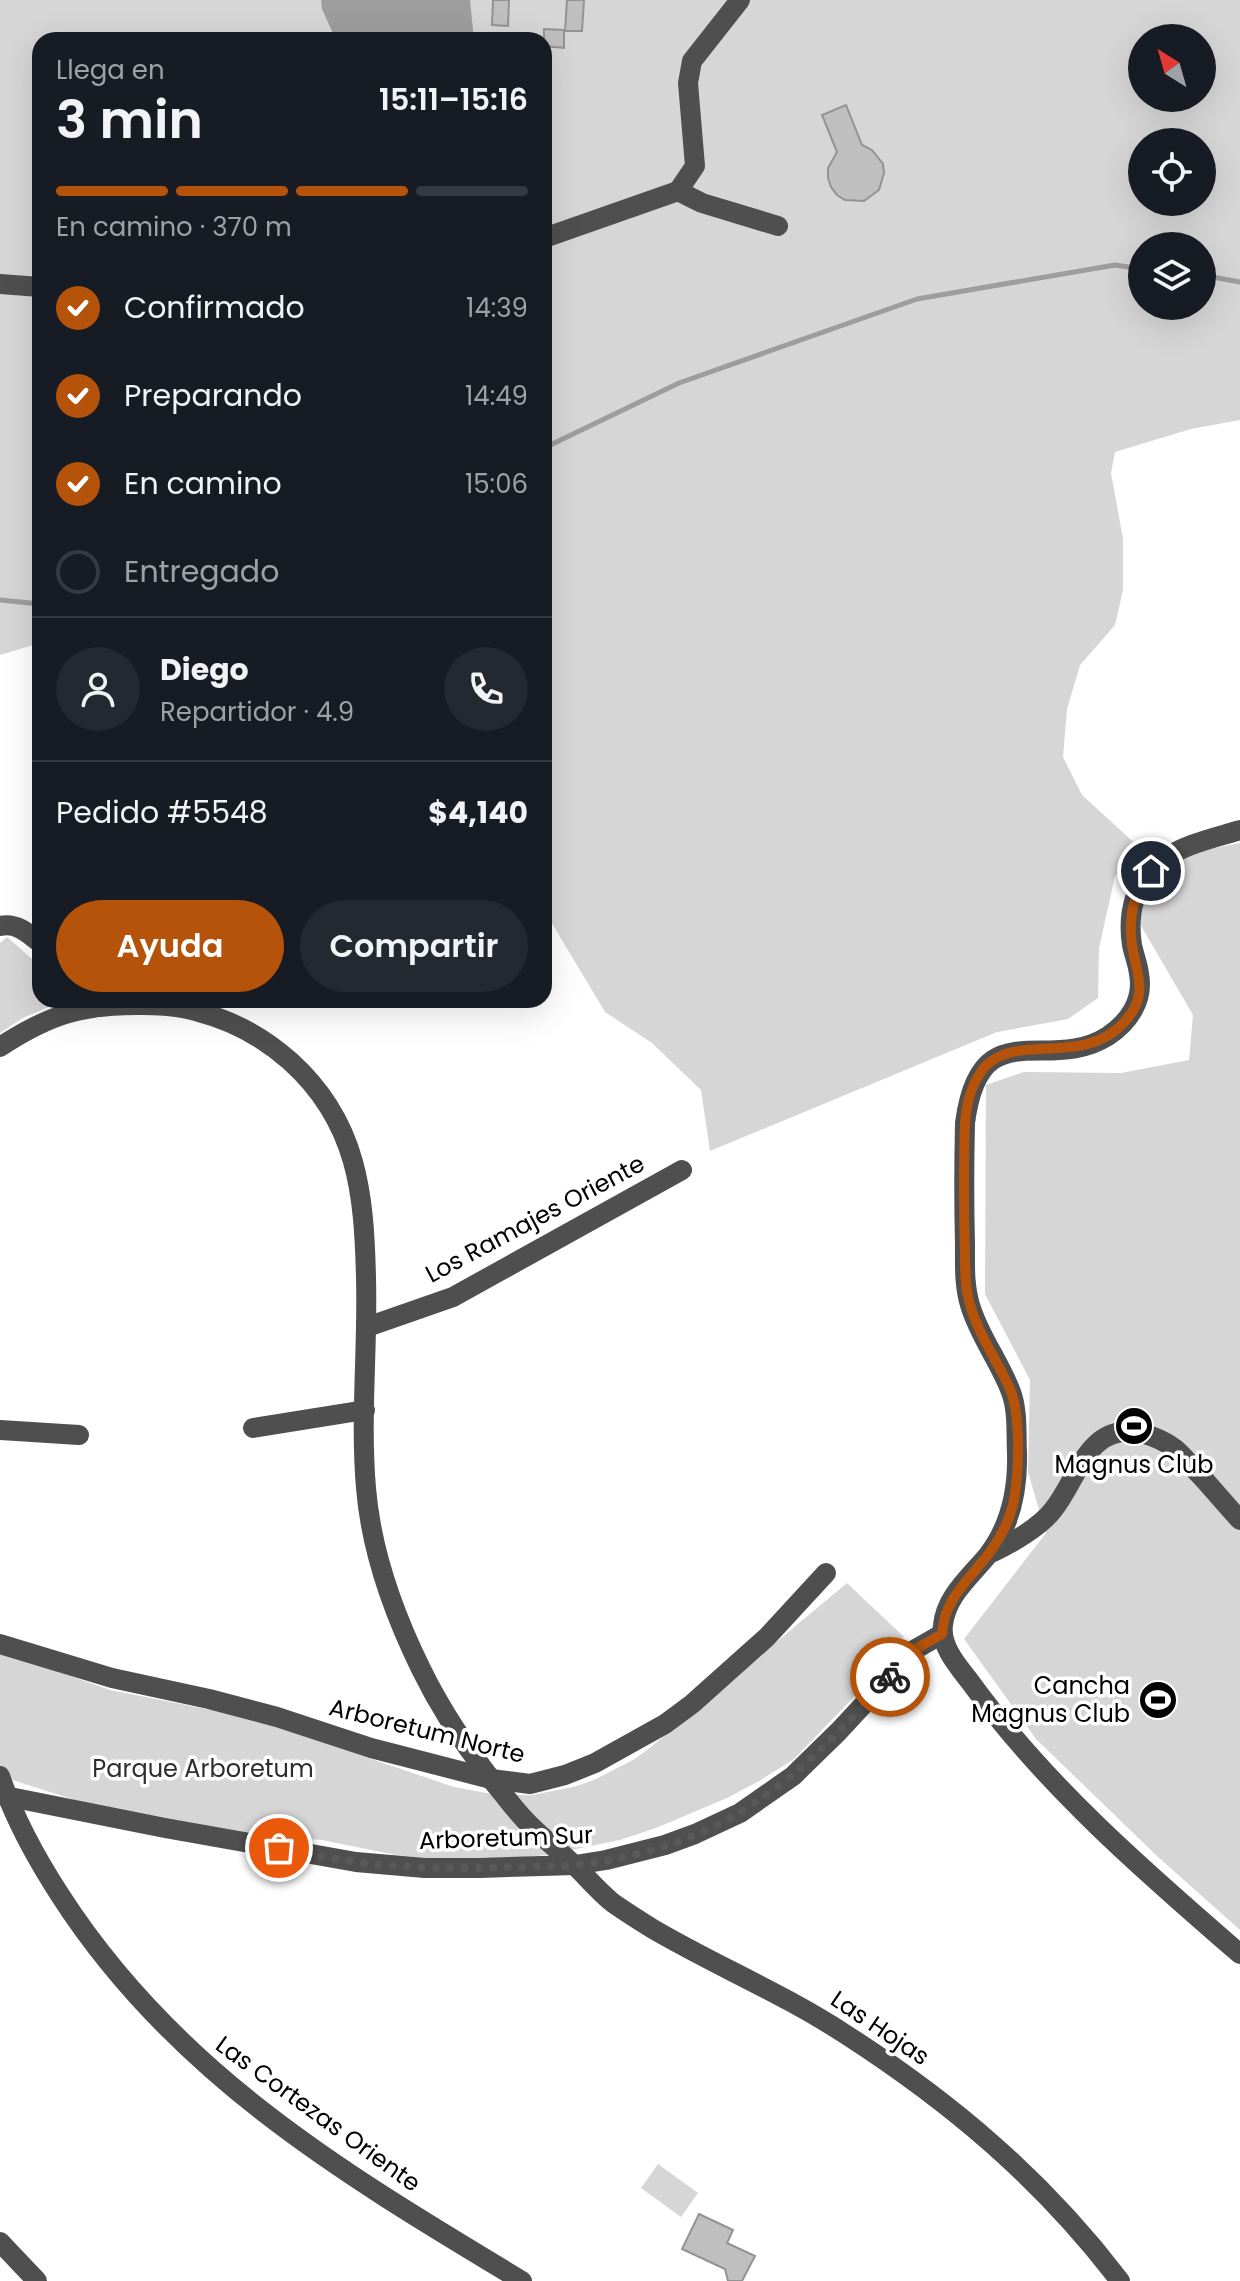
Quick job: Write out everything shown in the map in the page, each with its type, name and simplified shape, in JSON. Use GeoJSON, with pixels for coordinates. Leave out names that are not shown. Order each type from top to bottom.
{"type":"FeatureCollection","features":[{"type":"Feature","properties":{"kind":"street"},"geometry":{"type":"LineString","coordinates":[[552,235],[678,191],[695,166],[688,83],[692,61],[740,0]]}},
{"type":"Feature","properties":{"kind":"street"},"geometry":{"type":"LineString","coordinates":[[678,191],[702,203],[778,226]]}},
{"type":"Feature","properties":{"kind":"street"},"geometry":{"type":"LineString","coordinates":[[0,284],[32,286]]}},
{"type":"Feature","properties":{"kind":"street"},"geometry":{"type":"LineString","coordinates":[[1240,830],[1172,854],[1159,862],[1144,879],[1137,891],[1131,917],[1140,991],[1135,1007],[1117,1029],[1094,1043],[1078,1047],[1005,1054],[994,1059],[975,1081],[965,1123],[966,1288],[979,1327],[1011,1392],[1015,1409],[1016,1483],[1010,1514],[1002,1533],[956,1592],[948,1606],[942,1634],[960,1667],[1030,1757],[1118,1845],[1240,1954]]}},
{"type":"Feature","properties":{"kind":"street"},"geometry":{"type":"LineString","coordinates":[[3,919],[32,936]]}},
{"type":"Feature","properties":{"kind":"street"},"geometry":{"type":"LineString","coordinates":[[0,1047],[30,1029],[84,1008]]}},
{"type":"Feature","properties":{"kind":"street"},"geometry":{"type":"LineString","coordinates":[[180,1008],[215,1016],[238,1026],[280,1052],[316,1088],[340,1127],[353,1157],[364,1210],[366,1490],[372,1527],[392,1601],[437,1699],[471,1753],[527,1822],[575,1865]]}},
{"type":"Feature","properties":{"kind":"street","name":"Los Ramajes Oriente"},"geometry":{"type":"LineString","coordinates":[[367,1327],[453,1297],[682,1170]]}},
{"type":"Feature","properties":{"kind":"street"},"geometry":{"type":"LineString","coordinates":[[253,1428],[365,1410]]}},
{"type":"Feature","properties":{"kind":"street"},"geometry":{"type":"LineString","coordinates":[[0,1430],[79,1435]]}},
{"type":"Feature","properties":{"kind":"street"},"geometry":{"type":"LineString","coordinates":[[989,1553],[1006,1546],[1049,1515],[1091,1448],[1114,1432],[1128,1431],[1161,1439],[1177,1450],[1240,1520]]}},
{"type":"Feature","properties":{"kind":"street","name":"Arboretum Norte"},"geometry":{"type":"LineString","coordinates":[[0,1644],[112,1678],[264,1713],[371,1748],[491,1779],[530,1784],[565,1775],[629,1746],[665,1724],[767,1637],[826,1573]]}},
{"type":"Feature","properties":{"kind":"street","name":"Arboretum Sur"},"geometry":{"type":"LineString","coordinates":[[3,1796],[356,1862],[425,1868],[575,1865],[606,1860],[665,1845],[740,1813],[793,1776],[914,1650],[942,1634]]}},
{"type":"Feature","properties":{"kind":"street","name":"Las Cortezas Oriente"},"geometry":{"type":"LineString","coordinates":[[0,1776],[3,1796],[49,1877],[91,1940],[128,1987],[189,2051],[256,2107],[346,2172],[522,2281]]}},
{"type":"Feature","properties":{"kind":"street","name":"Las Hojas"},"geometry":{"type":"LineString","coordinates":[[575,1865],[611,1901],[654,1929],[844,2033],[946,2105],[1025,2172],[1079,2229],[1120,2281]]}},
{"type":"Feature","properties":{"kind":"street"},"geometry":{"type":"LineString","coordinates":[[3,2249],[37,2281]]}},
{"type":"Feature","properties":{"kind":"green space"},"geometry":{"type":"Polygon","coordinates":[[[0,0],[1240,0],[1240,420],[1191,429],[1115,452],[1111,473],[1123,539],[1123,590],[1115,625],[1080,665],[1067,709],[1063,757],[1082,795],[1141,849],[1115,876],[1099,948],[1098,998],[1068,1019],[997,1032],[710,1151],[701,1090],[652,1043],[605,1012],[552,923],[552,32],[32,32],[32,645],[0,655],[0,0]]]}},
{"type":"Feature","properties":{"kind":"green space","name":"Magnus Club"},"geometry":{"type":"Polygon","coordinates":[[[1240,843],[1240,1930],[1157,1856],[1036,1739],[964,1639],[1046,1533],[1028,1472],[1030,1380],[985,1294],[986,1085],[1024,1072],[1121,1073],[1189,1060],[1193,1015],[1140,924],[1147,886],[1191,853],[1240,843]]]}},
{"type":"Feature","properties":{"kind":"green space"},"geometry":{"type":"Polygon","coordinates":[[[7,937],[32,959],[32,1008],[46,1008],[0,1033],[0,943],[7,937]]]}},
{"type":"Feature","properties":{"kind":"green space","name":"Parque Arboretum"},"geometry":{"type":"Polygon","coordinates":[[[847,1583],[904,1637],[851,1700],[794,1759],[761,1780],[727,1798],[620,1840],[546,1855],[508,1859],[433,1859],[322,1840],[205,1831],[100,1808],[0,1776],[0,1651],[110,1690],[247,1717],[454,1787],[492,1794],[532,1795],[573,1787],[633,1760],[651,1747],[847,1583]]]}},
{"type":"Feature","properties":{"kind":"green space"},"geometry":{"type":"Polygon","coordinates":[[[658,2164],[698,2193],[681,2217],[641,2188],[658,2164]]]}},
{"type":"Feature","properties":{"kind":"shaded area"},"geometry":{"type":"Polygon","coordinates":[[[321,0],[470,0],[473,32],[332,32],[321,0]]]}},
{"type":"Feature","properties":{"kind":"building"},"geometry":{"type":"Polygon","coordinates":[[[493,0],[509,0],[508,26],[492,25],[493,0]]]}},
{"type":"Feature","properties":{"kind":"building"},"geometry":{"type":"Polygon","coordinates":[[[567,0],[584,0],[582,31],[565,31],[567,0]]]}},
{"type":"Feature","properties":{"kind":"building"},"geometry":{"type":"Polygon","coordinates":[[[544,29],[564,30],[564,48],[552,47],[552,32],[544,32],[544,29]]]}},
{"type":"Feature","properties":{"kind":"building"},"geometry":{"type":"Polygon","coordinates":[[[846,105],[862,145],[872,150],[883,164],[879,190],[864,201],[845,200],[837,195],[828,178],[828,168],[837,152],[822,115],[846,105]]]}},
{"type":"Feature","properties":{"kind":"building"},"geometry":{"type":"Polygon","coordinates":[[[699,2214],[733,2230],[727,2243],[755,2256],[742,2281],[728,2281],[725,2269],[682,2249],[699,2214]]]}},
{"type":"Feature","properties":{"kind":"waterway"},"geometry":{"type":"LineString","coordinates":[[552,444],[679,383],[917,299],[1115,265],[1128,267]]}},
{"type":"Feature","properties":{"kind":"waterway"},"geometry":{"type":"LineString","coordinates":[[1216,278],[1240,282]]}},
{"type":"Feature","properties":{"kind":"waterway"},"geometry":{"type":"LineString","coordinates":[[0,600],[32,603]]}},
{"type":"Feature","properties":{"kind":"way so far"},"geometry":{"type":"LineString","coordinates":[[279,1848],[356,1862],[425,1868],[480,1868],[575,1865],[665,1845],[740,1813],[793,1776],[890,1677]]}},
{"type":"Feature","properties":{"kind":"place","name":"Magnus Club"},"geometry":{"type":"Point","coordinates":[1134,1426]}},
{"type":"Feature","properties":{"kind":"place","name":"Cancha Magnus Club"},"geometry":{"type":"Point","coordinates":[1158,1700]}},
{"type":"Feature","properties":{"kind":"route"},"geometry":{"type":"LineString","coordinates":[[890,1677],[914,1650],[942,1634],[948,1606],[1002,1533],[1015,1497],[1015,1409],[1011,1392],[970,1306],[966,1288],[965,1123],[975,1081],[984,1068],[1005,1054],[1094,1043],[1105,1038],[1128,1018],[1140,991],[1132,945],[1132,906],[1137,891],[1151,871]]}}]}
